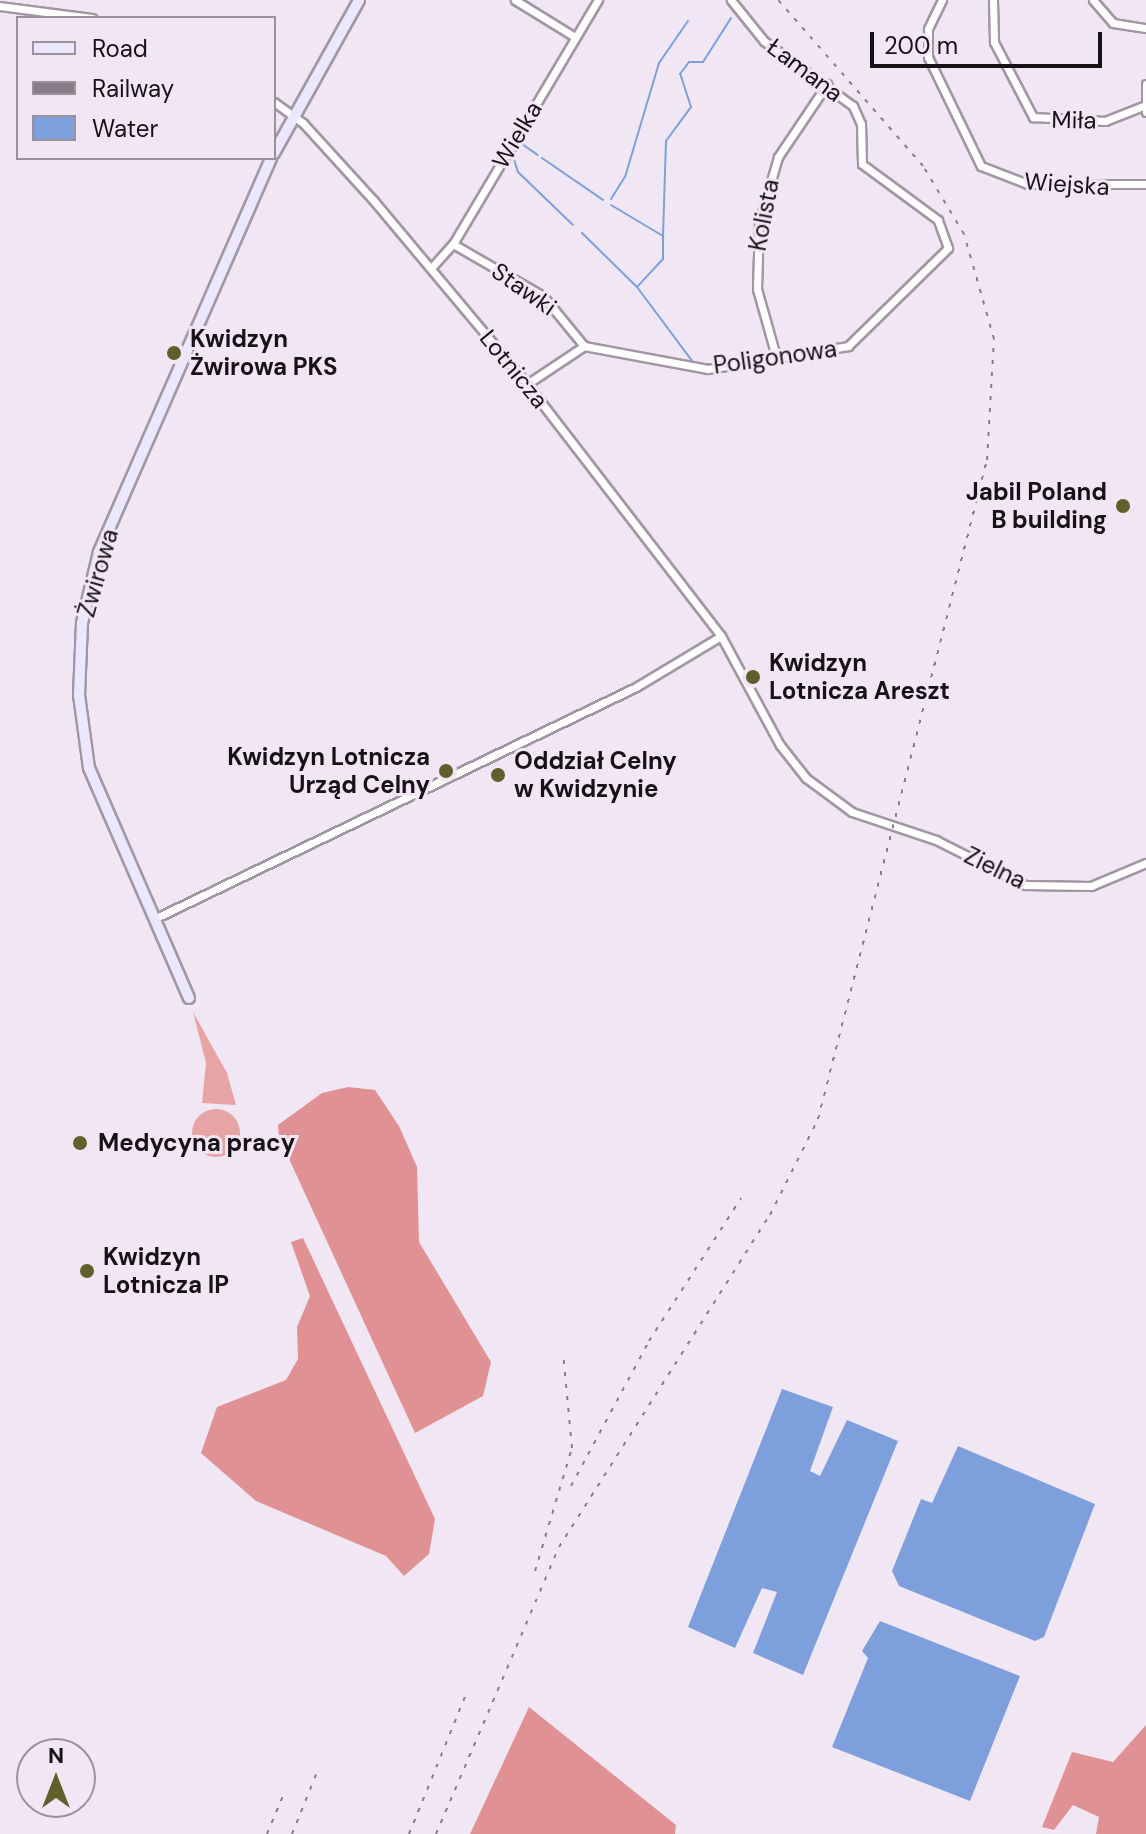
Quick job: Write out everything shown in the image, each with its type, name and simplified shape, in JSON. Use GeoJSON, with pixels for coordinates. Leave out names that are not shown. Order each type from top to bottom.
{"type":"FeatureCollection","features":[{"type":"Feature","properties":{"kind":"street","name":"Żwirowa"},"geometry":{"type":"LineString","coordinates":[[276,149],[293,113],[359,0]]}},
{"type":"Feature","properties":{"kind":"street"},"geometry":{"type":"LineString","coordinates":[[515,0],[575,37]]}},
{"type":"Feature","properties":{"kind":"street","name":"Wielka"},"geometry":{"type":"LineString","coordinates":[[432,267],[453,244],[598,0]]}},
{"type":"Feature","properties":{"kind":"street","name":"Łamana"},"geometry":{"type":"LineString","coordinates":[[731,0],[764,41],[827,84],[860,119],[862,164],[938,220],[948,248]]}},
{"type":"Feature","properties":{"kind":"street","name":"Wiejska"},"geometry":{"type":"LineString","coordinates":[[942,0],[928,29],[928,57],[981,166],[1028,184],[1146,184]]}},
{"type":"Feature","properties":{"kind":"street","name":"Miła"},"geometry":{"type":"LineString","coordinates":[[993,0],[994,42],[1033,117],[1105,121],[1145,109]]}},
{"type":"Feature","properties":{"kind":"street"},"geometry":{"type":"LineString","coordinates":[[1093,0],[1113,23],[1146,28]]}},
{"type":"Feature","properties":{"kind":"street"},"geometry":{"type":"LineString","coordinates":[[0,6],[77,16]]}},
{"type":"Feature","properties":{"kind":"street","name":"Kolista"},"geometry":{"type":"LineString","coordinates":[[777,360],[757,289],[759,222],[778,157],[827,84]]}},
{"type":"Feature","properties":{"kind":"street"},"geometry":{"type":"LineString","coordinates":[[1145,109],[1146,84]]}},
{"type":"Feature","properties":{"kind":"street","name":"Lotnicza"},"geometry":{"type":"LineString","coordinates":[[276,103],[293,113],[432,267],[527,384],[721,636],[780,745],[806,778],[852,812],[936,840]]}},
{"type":"Feature","properties":{"kind":"street","name":"Żwirowa"},"geometry":{"type":"LineString","coordinates":[[189,998],[89,768],[79,695],[82,623],[99,552],[271,160]]}},
{"type":"Feature","properties":{"kind":"street","name":"Stawki"},"geometry":{"type":"LineString","coordinates":[[453,244],[543,296],[584,346]]}},
{"type":"Feature","properties":{"kind":"street","name":"Poligonowa"},"geometry":{"type":"LineString","coordinates":[[584,346],[708,369],[777,360],[858,341],[948,248]]}},
{"type":"Feature","properties":{"kind":"street"},"geometry":{"type":"LineString","coordinates":[[527,384],[584,346]]}},
{"type":"Feature","properties":{"kind":"street"},"geometry":{"type":"LineString","coordinates":[[156,918],[636,687],[721,636]]}},
{"type":"Feature","properties":{"kind":"street","name":"Zielna"},"geometry":{"type":"LineString","coordinates":[[936,840],[986,870],[1039,888],[1091,886],[1146,863]]}},
{"type":"Feature","properties":{"kind":"shaded area"},"geometry":{"type":"Polygon","coordinates":[[[193,1012],[227,1073],[236,1105],[202,1103],[206,1063],[193,1012]]]}},
{"type":"Feature","properties":{"kind":"shaded area"},"geometry":{"type":"Polygon","coordinates":[[[348,1087],[375,1090],[399,1126],[417,1167],[419,1242],[491,1362],[483,1396],[415,1433],[279,1137],[278,1125],[322,1093],[348,1087]]]}},
{"type":"Feature","properties":{"kind":"shaded area"},"geometry":{"type":"Polygon","coordinates":[[[216,1109],[225,1110],[233,1116],[239,1124],[239,1142],[233,1150],[225,1156],[216,1157],[207,1156],[199,1150],[193,1142],[192,1133],[193,1124],[199,1116],[207,1110],[216,1109]]]}},
{"type":"Feature","properties":{"kind":"shaded area"},"geometry":{"type":"Polygon","coordinates":[[[303,1238],[435,1519],[429,1554],[404,1576],[386,1556],[256,1501],[201,1453],[217,1407],[286,1380],[298,1359],[297,1327],[310,1296],[291,1242],[303,1238]]]}},
{"type":"Feature","properties":{"kind":"shaded area"},"geometry":{"type":"Polygon","coordinates":[[[529,1707],[676,1825],[675,1834],[470,1834],[529,1707]]]}},
{"type":"Feature","properties":{"kind":"shaded area"},"geometry":{"type":"Polygon","coordinates":[[[1146,1725],[1146,1834],[1096,1834],[1099,1817],[1073,1805],[1054,1830],[1042,1827],[1072,1752],[1113,1762],[1146,1725]]]}},
{"type":"Feature","properties":{"kind":"water"},"geometry":{"type":"Polygon","coordinates":[[[782,1389],[833,1407],[810,1471],[820,1476],[847,1420],[898,1441],[803,1675],[753,1653],[777,1592],[762,1588],[735,1648],[688,1627],[782,1389]]]}},
{"type":"Feature","properties":{"kind":"water"},"geometry":{"type":"Polygon","coordinates":[[[958,1446],[1095,1504],[1044,1637],[1035,1641],[899,1586],[892,1571],[921,1499],[932,1503],[958,1446]]]}},
{"type":"Feature","properties":{"kind":"water"},"geometry":{"type":"Polygon","coordinates":[[[880,1621],[1020,1676],[970,1801],[832,1747],[868,1658],[862,1651],[880,1621]]]}},
{"type":"Feature","properties":{"kind":"waterway"},"geometry":{"type":"LineString","coordinates":[[663,236],[666,141],[691,107],[680,74],[689,62],[703,62],[731,18]]}},
{"type":"Feature","properties":{"kind":"waterway"},"geometry":{"type":"LineString","coordinates":[[611,199],[625,177],[659,63],[688,21]]}},
{"type":"Feature","properties":{"kind":"waterway"},"geometry":{"type":"LineString","coordinates":[[516,151],[522,144],[538,155]]}},
{"type":"Feature","properties":{"kind":"waterway"},"geometry":{"type":"LineString","coordinates":[[513,156],[518,172],[573,225]]}},
{"type":"Feature","properties":{"kind":"waterway"},"geometry":{"type":"LineString","coordinates":[[542,158],[603,200]]}},
{"type":"Feature","properties":{"kind":"waterway"},"geometry":{"type":"LineString","coordinates":[[611,205],[663,236],[663,259],[638,286]]}},
{"type":"Feature","properties":{"kind":"waterway"},"geometry":{"type":"LineString","coordinates":[[582,233],[637,287],[693,362]]}},
{"type":"Feature","properties":{"kind":"railway"},"geometry":{"type":"LineString","coordinates":[[436,1834],[559,1547],[770,1215],[818,1119],[987,460],[994,339],[964,234],[923,166],[778,0]]}},
{"type":"Feature","properties":{"kind":"railway"},"geometry":{"type":"LineString","coordinates":[[571,1486],[649,1341],[741,1198]]}},
{"type":"Feature","properties":{"kind":"railway"},"geometry":{"type":"LineString","coordinates":[[535,1571],[572,1448],[563,1352]]}},
{"type":"Feature","properties":{"kind":"railway"},"geometry":{"type":"LineString","coordinates":[[409,1834],[465,1697]]}},
{"type":"Feature","properties":{"kind":"railway"},"geometry":{"type":"LineString","coordinates":[[292,1834],[317,1772]]}},
{"type":"Feature","properties":{"kind":"railway"},"geometry":{"type":"LineString","coordinates":[[267,1834],[285,1791]]}},
{"type":"Feature","properties":{"kind":"place","name":"Kwidzyn Żwirowa PKS"},"geometry":{"type":"Point","coordinates":[174,353]}},
{"type":"Feature","properties":{"kind":"place","name":"Jabil Poland B building"},"geometry":{"type":"Point","coordinates":[1123,506]}},
{"type":"Feature","properties":{"kind":"place","name":"Kwidzyn Lotnicza Areszt"},"geometry":{"type":"Point","coordinates":[753,677]}},
{"type":"Feature","properties":{"kind":"place","name":"Kwidzyn Lotnicza Urząd Celny"},"geometry":{"type":"Point","coordinates":[446,771]}},
{"type":"Feature","properties":{"kind":"place","name":"Oddział Celny w Kwidzynie"},"geometry":{"type":"Point","coordinates":[498,775]}},
{"type":"Feature","properties":{"kind":"place","name":"Medycyna pracy"},"geometry":{"type":"Point","coordinates":[80,1143]}},
{"type":"Feature","properties":{"kind":"place","name":"Kwidzyn Lotnicza IP"},"geometry":{"type":"Point","coordinates":[87,1271]}}]}
